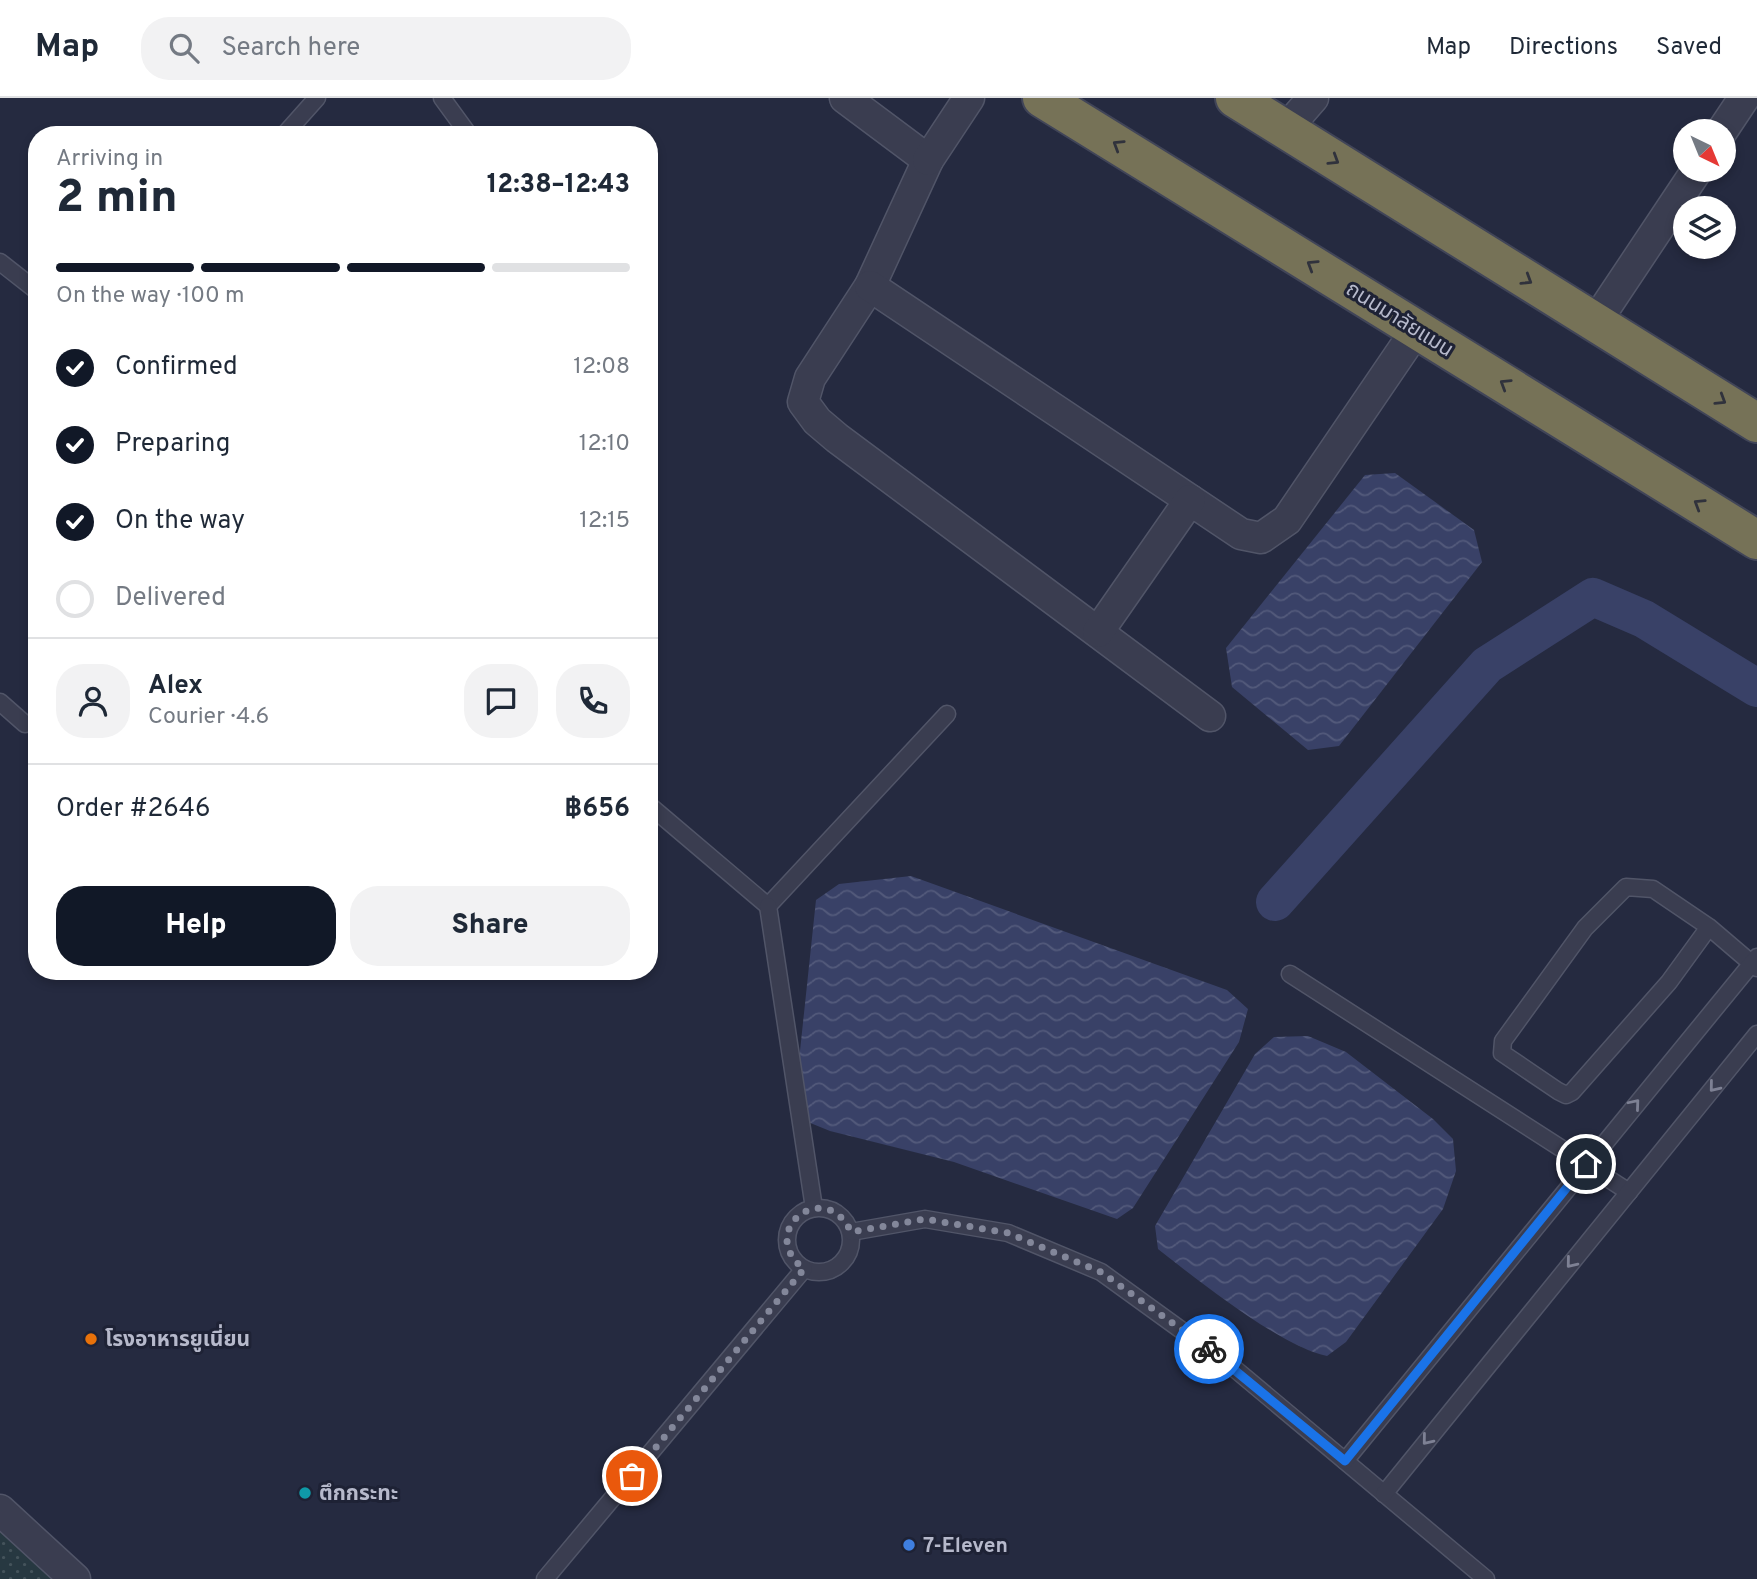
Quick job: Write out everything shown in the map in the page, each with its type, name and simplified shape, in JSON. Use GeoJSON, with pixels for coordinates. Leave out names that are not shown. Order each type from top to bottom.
{"type":"FeatureCollection","features":[{"type":"Feature","properties":{"kind":"highway","name":"ถนนมาลัยแมน"},"geometry":{"type":"LineString","coordinates":[[1042,98],[1757,540]]}},
{"type":"Feature","properties":{"kind":"highway"},"geometry":{"type":"LineString","coordinates":[[1235,98],[1757,423]]}},
{"type":"Feature","properties":{"kind":"street"},"geometry":{"type":"LineString","coordinates":[[845,98],[928,160]]}},
{"type":"Feature","properties":{"kind":"street"},"geometry":{"type":"LineString","coordinates":[[969,98],[928,160],[870,286],[810,378],[803,402],[817,421],[837,438],[1210,716]]}},
{"type":"Feature","properties":{"kind":"street"},"geometry":{"type":"LineString","coordinates":[[1286,129],[1313,98]]}},
{"type":"Feature","properties":{"kind":"street"},"geometry":{"type":"LineString","coordinates":[[1730,119],[1744,98]]}},
{"type":"Feature","properties":{"kind":"street"},"geometry":{"type":"LineString","coordinates":[[1595,323],[1689,182]]}},
{"type":"Feature","properties":{"kind":"street"},"geometry":{"type":"LineString","coordinates":[[870,286],[1241,534],[1261,538],[1287,520],[1417,330]]}},
{"type":"Feature","properties":{"kind":"street"},"geometry":{"type":"LineString","coordinates":[[1098,632],[1190,500]]}},
{"type":"Feature","properties":{"kind":"street"},"geometry":{"type":"LineString","coordinates":[[0,1510],[75,1579]]}},
{"type":"Feature","properties":{"kind":"lane"},"geometry":{"type":"LineString","coordinates":[[293,126],[317,98]]}},
{"type":"Feature","properties":{"kind":"lane"},"geometry":{"type":"LineString","coordinates":[[442,98],[462,126]]}},
{"type":"Feature","properties":{"kind":"lane"},"geometry":{"type":"LineString","coordinates":[[0,262],[28,284]]}},
{"type":"Feature","properties":{"kind":"lane"},"geometry":{"type":"LineString","coordinates":[[0,702],[24,724]]}},
{"type":"Feature","properties":{"kind":"lane"},"geometry":{"type":"LineString","coordinates":[[768,906],[947,713]]}},
{"type":"Feature","properties":{"kind":"lane"},"geometry":{"type":"LineString","coordinates":[[658,813],[768,906],[814,1208]]}},
{"type":"Feature","properties":{"kind":"lane"},"geometry":{"type":"LineString","coordinates":[[1345,1461],[1586,1164],[1755,963],[1709,928],[1653,889],[1626,887],[1585,929],[1503,1041],[1502,1053],[1558,1091],[1566,1095],[1572,1092],[1669,982],[1709,928]]}},
{"type":"Feature","properties":{"kind":"lane"},"geometry":{"type":"LineString","coordinates":[[1290,974],[1629,1192]]}},
{"type":"Feature","properties":{"kind":"lane"},"geometry":{"type":"LineString","coordinates":[[1384,1494],[1757,1034]]}},
{"type":"Feature","properties":{"kind":"lane"},"geometry":{"type":"LineString","coordinates":[[814,1208],[825,1208],[838,1214],[851,1232],[846,1258],[828,1271],[804,1269],[790,1253],[787,1235],[794,1219],[814,1208]]}},
{"type":"Feature","properties":{"kind":"lane"},"geometry":{"type":"LineString","coordinates":[[851,1232],[925,1219],[1008,1233],[1101,1272],[1194,1337],[1486,1579]]}},
{"type":"Feature","properties":{"kind":"lane"},"geometry":{"type":"LineString","coordinates":[[545,1579],[804,1269]]}},
{"type":"Feature","properties":{"kind":"shaded area"},"geometry":{"type":"Polygon","coordinates":[[[0,1513],[66,1579],[0,1579],[0,1513]]]}},
{"type":"Feature","properties":{"kind":"water"},"geometry":{"type":"Polygon","coordinates":[[[1395,473],[1474,530],[1482,562],[1339,746],[1308,750],[1232,687],[1226,648],[1365,475],[1395,473]]]}},
{"type":"Feature","properties":{"kind":"water"},"geometry":{"type":"Polygon","coordinates":[[[911,876],[1227,990],[1248,1009],[1239,1042],[1133,1208],[1117,1219],[954,1162],[830,1131],[803,1120],[795,1098],[816,900],[839,884],[911,876]]]}},
{"type":"Feature","properties":{"kind":"water"},"geometry":{"type":"Polygon","coordinates":[[[1308,1036],[1346,1052],[1433,1119],[1453,1139],[1456,1171],[1443,1209],[1346,1342],[1327,1356],[1287,1340],[1264,1327],[1194,1277],[1158,1249],[1155,1226],[1255,1054],[1274,1037],[1308,1036]]]}},
{"type":"Feature","properties":{"kind":"waterway"},"geometry":{"type":"LineString","coordinates":[[1275,902],[1487,665],[1593,597],[1644,619],[1757,688]]}},
{"type":"Feature","properties":{"kind":"way so far"},"geometry":{"type":"LineString","coordinates":[[632,1476],[804,1269],[790,1253],[787,1235],[794,1219],[814,1208],[825,1208],[838,1214],[846,1221],[851,1232],[925,1219],[1008,1233],[1101,1272],[1209,1349]]}},
{"type":"Feature","properties":{"kind":"place","name":"โรงอาหารยูเนี่ยน"},"geometry":{"type":"Point","coordinates":[91,1339]}},
{"type":"Feature","properties":{"kind":"place","name":"ตึกกระทะ"},"geometry":{"type":"Point","coordinates":[305,1493]}},
{"type":"Feature","properties":{"kind":"place","name":"7-Eleven"},"geometry":{"type":"Point","coordinates":[909,1545]}},
{"type":"Feature","properties":{"kind":"route"},"geometry":{"type":"LineString","coordinates":[[1209,1349],[1345,1461],[1586,1164]]}}]}
